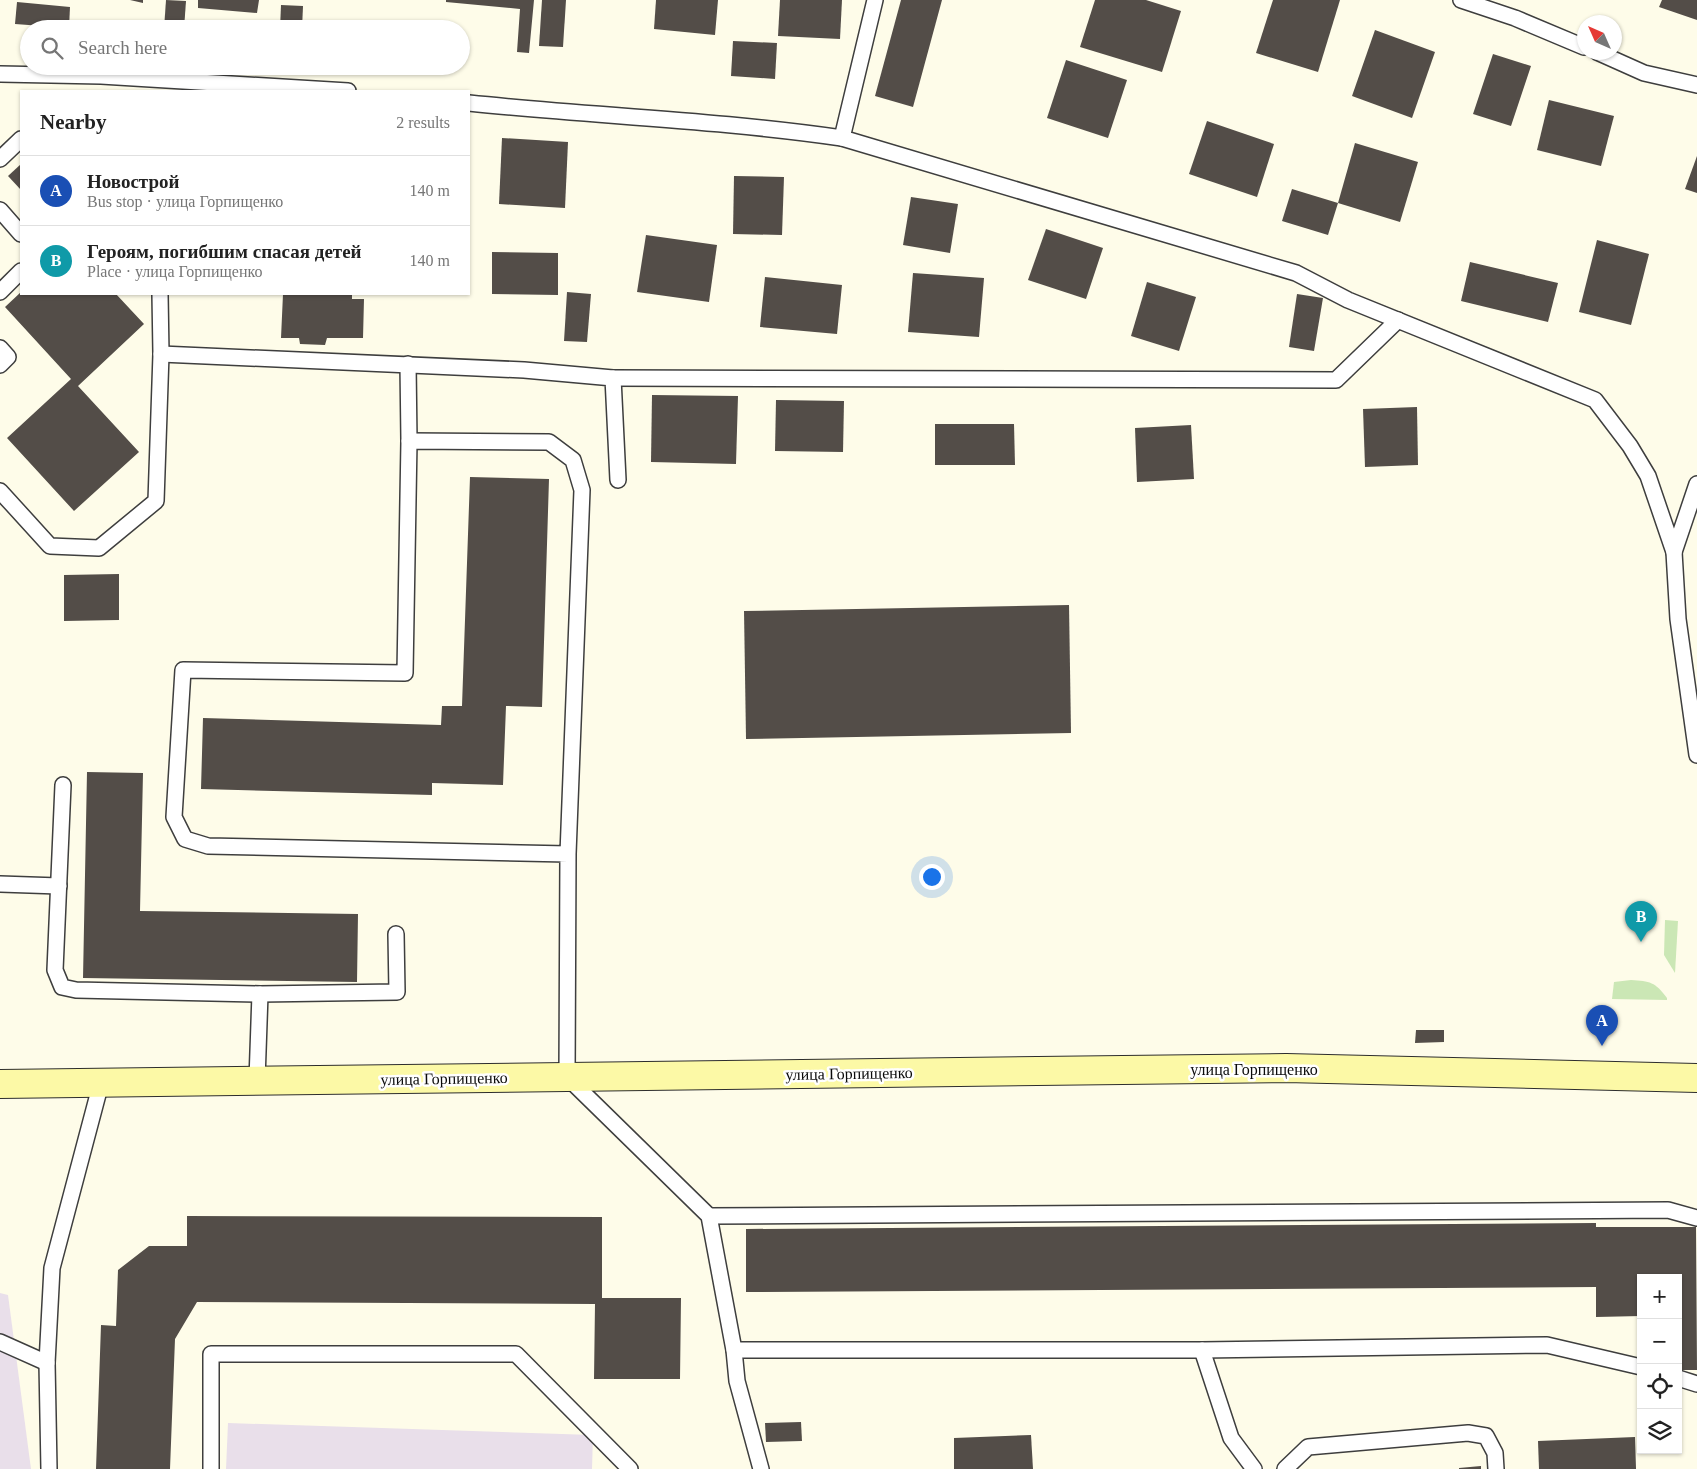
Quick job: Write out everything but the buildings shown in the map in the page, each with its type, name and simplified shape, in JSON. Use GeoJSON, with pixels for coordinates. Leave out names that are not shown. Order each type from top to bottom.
{"type":"FeatureCollection","features":[{"type":"Feature","properties":{"kind":"main road","name":"улица Горпищенко"},"geometry":{"type":"LineString","coordinates":[[0,1084],[1286,1068],[1697,1078]]}},
{"type":"Feature","properties":{"kind":"lane"},"geometry":{"type":"LineString","coordinates":[[842,138],[874,0]]}},
{"type":"Feature","properties":{"kind":"lane"},"geometry":{"type":"LineString","coordinates":[[1460,0],[1515,18],[1577,45]]}},
{"type":"Feature","properties":{"kind":"lane"},"geometry":{"type":"LineString","coordinates":[[1615,60],[1644,72],[1697,85]]}},
{"type":"Feature","properties":{"kind":"lane"},"geometry":{"type":"LineString","coordinates":[[0,74],[20,74]]}},
{"type":"Feature","properties":{"kind":"lane"},"geometry":{"type":"LineString","coordinates":[[50,75],[101,76],[332,90]]}},
{"type":"Feature","properties":{"kind":"lane"},"geometry":{"type":"LineString","coordinates":[[470,103],[551,112],[779,129],[842,138],[1296,273],[1348,300],[1595,400],[1630,446],[1648,476],[1674,552],[1678,619],[1697,756]]}},
{"type":"Feature","properties":{"kind":"lane"},"geometry":{"type":"LineString","coordinates":[[0,159],[20,140]]}},
{"type":"Feature","properties":{"kind":"lane"},"geometry":{"type":"LineString","coordinates":[[0,210],[20,233]]}},
{"type":"Feature","properties":{"kind":"lane"},"geometry":{"type":"LineString","coordinates":[[0,292],[20,273]]}},
{"type":"Feature","properties":{"kind":"lane"},"geometry":{"type":"LineString","coordinates":[[0,491],[50,546],[99,548],[156,501],[161,354],[160,295]]}},
{"type":"Feature","properties":{"kind":"lane"},"geometry":{"type":"LineString","coordinates":[[161,354],[524,370],[614,378],[1336,380],[1398,320]]}},
{"type":"Feature","properties":{"kind":"lane"},"geometry":{"type":"LineString","coordinates":[[0,348],[8,357],[0,365]]}},
{"type":"Feature","properties":{"kind":"lane"},"geometry":{"type":"LineString","coordinates":[[408,364],[409,441],[405,673],[183,670],[174,816],[185,839],[208,846],[568,854]]}},
{"type":"Feature","properties":{"kind":"lane"},"geometry":{"type":"LineString","coordinates":[[614,378],[618,480]]}},
{"type":"Feature","properties":{"kind":"lane"},"geometry":{"type":"LineString","coordinates":[[409,441],[549,442],[573,460],[582,490],[568,854],[567,1077],[710,1216],[734,1350],[737,1381],[761,1469]]}},
{"type":"Feature","properties":{"kind":"lane"},"geometry":{"type":"LineString","coordinates":[[1674,552],[1697,484]]}},
{"type":"Feature","properties":{"kind":"lane"},"geometry":{"type":"LineString","coordinates":[[63,785],[55,970],[62,986],[76,990],[260,994],[398,992],[396,934]]}},
{"type":"Feature","properties":{"kind":"lane"},"geometry":{"type":"LineString","coordinates":[[0,884],[58,886]]}},
{"type":"Feature","properties":{"kind":"lane"},"geometry":{"type":"LineString","coordinates":[[258,1080],[260,994]]}},
{"type":"Feature","properties":{"kind":"lane"},"geometry":{"type":"LineString","coordinates":[[49,1469],[47,1363],[52,1268],[101,1082]]}},
{"type":"Feature","properties":{"kind":"lane"},"geometry":{"type":"LineString","coordinates":[[710,1216],[1668,1210],[1697,1218]]}},
{"type":"Feature","properties":{"kind":"lane"},"geometry":{"type":"LineString","coordinates":[[0,1342],[47,1363]]}},
{"type":"Feature","properties":{"kind":"lane"},"geometry":{"type":"LineString","coordinates":[[734,1350],[1202,1350],[1548,1345],[1637,1366]]}},
{"type":"Feature","properties":{"kind":"lane"},"geometry":{"type":"LineString","coordinates":[[1202,1350],[1231,1438],[1254,1469]]}},
{"type":"Feature","properties":{"kind":"lane"},"geometry":{"type":"LineString","coordinates":[[211,1469],[211,1354],[516,1354],[630,1469]]}},
{"type":"Feature","properties":{"kind":"lane"},"geometry":{"type":"LineString","coordinates":[[1682,1379],[1697,1384]]}},
{"type":"Feature","properties":{"kind":"lane"},"geometry":{"type":"LineString","coordinates":[[1285,1469],[1308,1447],[1468,1432],[1486,1436],[1495,1453],[1496,1469]]}},
{"type":"Feature","properties":{"kind":"shaded area"},"geometry":{"type":"Polygon","coordinates":[[[0,1293],[8,1295],[31,1469],[0,1469],[0,1293]]]}},
{"type":"Feature","properties":{"kind":"shaded area"},"geometry":{"type":"Polygon","coordinates":[[[228,1423],[593,1435],[592,1469],[226,1469],[228,1423]]]}},
{"type":"Feature","properties":{"kind":"green space"},"geometry":{"type":"Polygon","coordinates":[[[1665,920],[1678,921],[1675,973],[1664,955],[1665,920]]]}},
{"type":"Feature","properties":{"kind":"green space"},"geometry":{"type":"Polygon","coordinates":[[[1631,980],[1652,983],[1663,993],[1667,1000],[1612,999],[1614,982],[1631,980]]]}},
{"type":"Feature","properties":{"kind":"place","name":"Героям, погибшим спасая детей"},"geometry":{"type":"Point","coordinates":[1641,942]}},
{"type":"Feature","properties":{"kind":"place","name":"Новострой"},"geometry":{"type":"Point","coordinates":[1602,1046]}}]}
